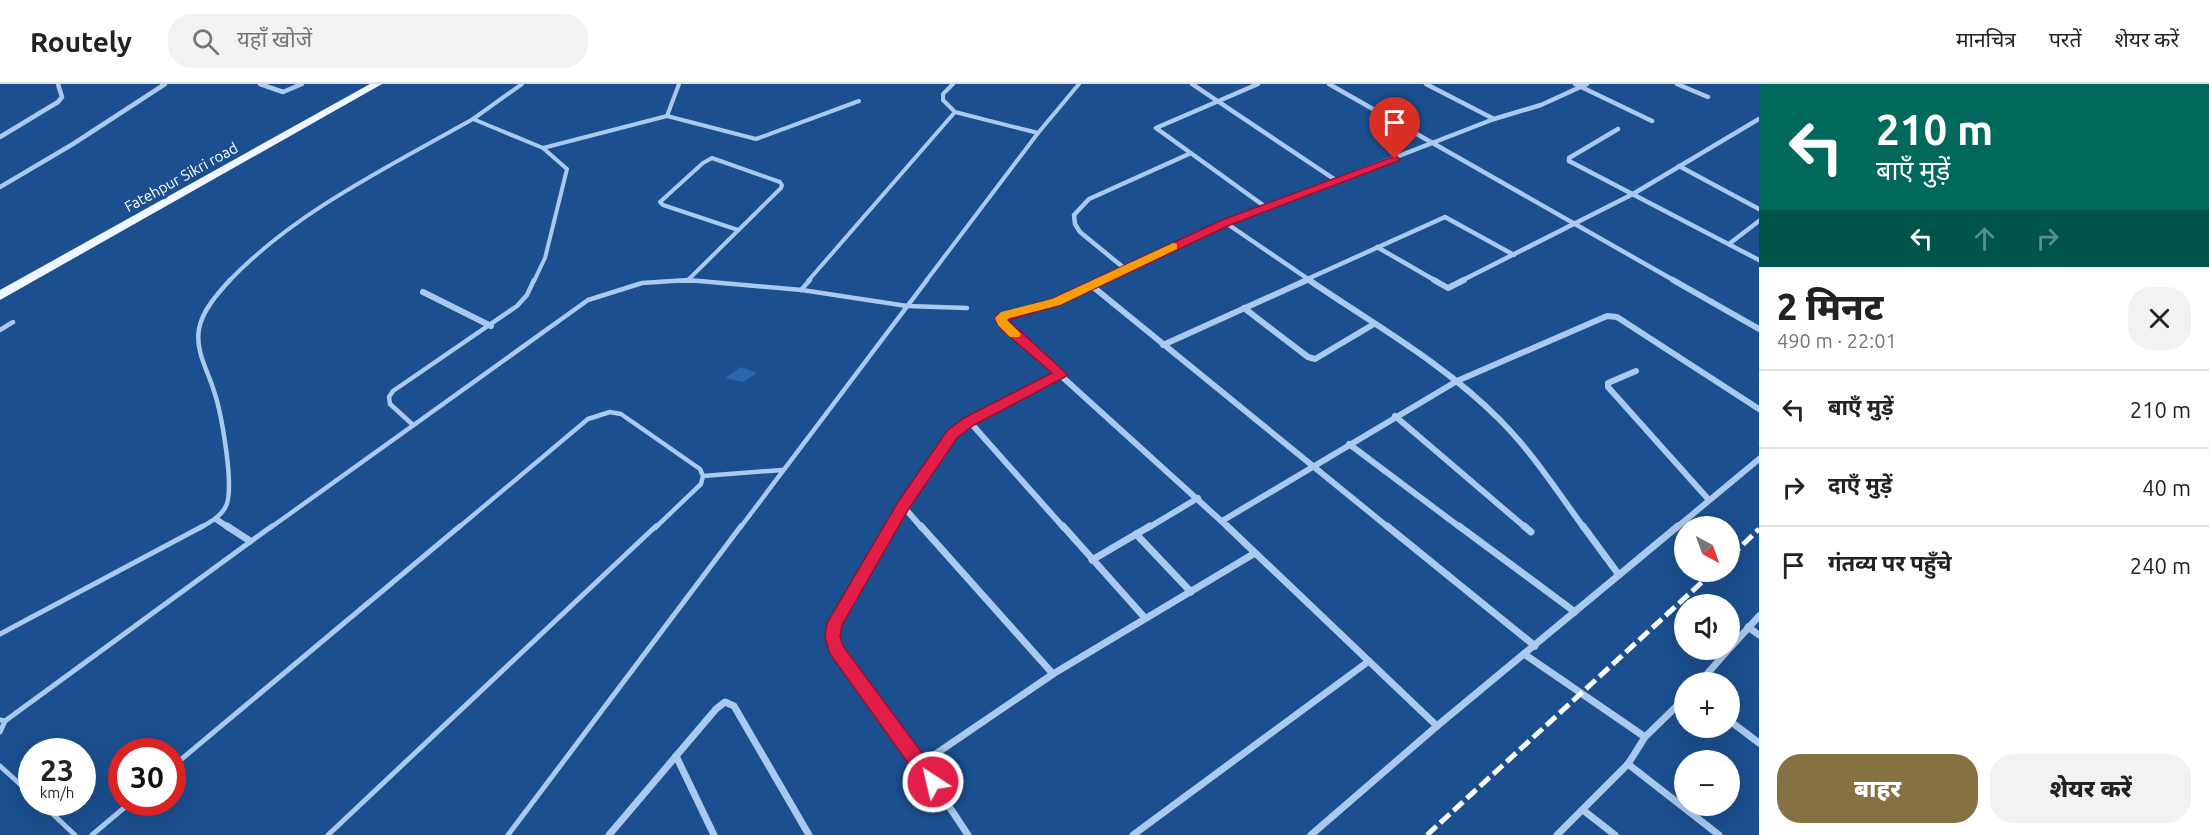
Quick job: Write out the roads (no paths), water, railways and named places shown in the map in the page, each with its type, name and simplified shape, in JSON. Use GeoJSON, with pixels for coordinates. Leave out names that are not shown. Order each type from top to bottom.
{"type":"FeatureCollection","features":[{"type":"Feature","properties":{"kind":"main road","name":"Fatehpur Sikri road"},"geometry":{"type":"LineString","coordinates":[[0,296],[377,84]]}},
{"type":"Feature","properties":{"kind":"street"},"geometry":{"type":"LineString","coordinates":[[0,137],[58,102],[62,97],[58,84]]}},
{"type":"Feature","properties":{"kind":"street"},"geometry":{"type":"LineString","coordinates":[[0,187],[165,84]]}},
{"type":"Feature","properties":{"kind":"street"},"geometry":{"type":"LineString","coordinates":[[260,84],[283,92],[302,84]]}},
{"type":"Feature","properties":{"kind":"street"},"geometry":{"type":"LineString","coordinates":[[1192,84],[1337,182]]}},
{"type":"Feature","properties":{"kind":"street"},"geometry":{"type":"LineString","coordinates":[[1258,84],[1156,128],[1267,208]]}},
{"type":"Feature","properties":{"kind":"street"},"geometry":{"type":"LineString","coordinates":[[1329,84],[1759,329]]}},
{"type":"Feature","properties":{"kind":"street"},"geometry":{"type":"LineString","coordinates":[[1426,84],[1494,119]]}},
{"type":"Feature","properties":{"kind":"street"},"geometry":{"type":"LineString","coordinates":[[1677,84],[1708,97]]}},
{"type":"Feature","properties":{"kind":"street"},"geometry":{"type":"LineString","coordinates":[[1437,726],[1198,498],[1061,374],[1005,327],[1001,318],[1056,302],[1124,268],[1226,223],[1337,182],[1494,119],[1540,105],[1581,85],[1652,121]]}},
{"type":"Feature","properties":{"kind":"street"},"geometry":{"type":"LineString","coordinates":[[1377,248],[1448,288],[1633,194],[1759,119]]}},
{"type":"Feature","properties":{"kind":"street"},"geometry":{"type":"LineString","coordinates":[[1618,129],[1569,158],[1572,164],[1759,260]]}},
{"type":"Feature","properties":{"kind":"street"},"geometry":{"type":"LineString","coordinates":[[1124,268],[1080,232],[1075,224],[1074,215],[1089,199],[1189,154]]}},
{"type":"Feature","properties":{"kind":"street"},"geometry":{"type":"LineString","coordinates":[[1678,166],[1759,209]]}},
{"type":"Feature","properties":{"kind":"street"},"geometry":{"type":"LineString","coordinates":[[1163,345],[1307,278],[1447,217],[1514,255]]}},
{"type":"Feature","properties":{"kind":"street"},"geometry":{"type":"LineString","coordinates":[[1729,244],[1759,221]]}},
{"type":"Feature","properties":{"kind":"street"},"geometry":{"type":"LineString","coordinates":[[1226,223],[1457,381],[1499,419],[1522,444],[1619,575]]}},
{"type":"Feature","properties":{"kind":"street"},"geometry":{"type":"LineString","coordinates":[[1092,286],[1535,646]]}},
{"type":"Feature","properties":{"kind":"street"},"geometry":{"type":"LineString","coordinates":[[423,292],[491,326]]}},
{"type":"Feature","properties":{"kind":"street"},"geometry":{"type":"LineString","coordinates":[[1244,308],[1308,357],[1315,359],[1374,324]]}},
{"type":"Feature","properties":{"kind":"street"},"geometry":{"type":"LineString","coordinates":[[1222,521],[1457,381],[1598,318],[1617,317],[1759,409]]}},
{"type":"Feature","properties":{"kind":"street"},"geometry":{"type":"LineString","coordinates":[[1636,371],[1608,383],[1608,387],[1709,500]]}},
{"type":"Feature","properties":{"kind":"street"},"geometry":{"type":"LineString","coordinates":[[968,835],[921,764],[836,649],[832,637],[834,623],[903,506],[952,435],[969,421],[1061,374]]}},
{"type":"Feature","properties":{"kind":"street"},"geometry":{"type":"LineString","coordinates":[[1395,417],[1531,532]]}},
{"type":"Feature","properties":{"kind":"street"},"geometry":{"type":"LineString","coordinates":[[969,421],[1145,618]]}},
{"type":"Feature","properties":{"kind":"street"},"geometry":{"type":"LineString","coordinates":[[1349,444],[1575,612]]}},
{"type":"Feature","properties":{"kind":"street"},"geometry":{"type":"LineString","coordinates":[[1311,835],[1437,726],[1759,459]]}},
{"type":"Feature","properties":{"kind":"street"},"geometry":{"type":"LineString","coordinates":[[1092,560],[1198,498]]}},
{"type":"Feature","properties":{"kind":"street"},"geometry":{"type":"LineString","coordinates":[[903,506],[1053,674]]}},
{"type":"Feature","properties":{"kind":"street"},"geometry":{"type":"LineString","coordinates":[[216,519],[250,541]]}},
{"type":"Feature","properties":{"kind":"street"},"geometry":{"type":"LineString","coordinates":[[1136,534],[1191,592]]}},
{"type":"Feature","properties":{"kind":"street"},"geometry":{"type":"LineString","coordinates":[[921,764],[1053,674],[1255,553]]}},
{"type":"Feature","properties":{"kind":"street"},"geometry":{"type":"LineString","coordinates":[[1740,636],[1759,616]]}},
{"type":"Feature","properties":{"kind":"street"},"geometry":{"type":"LineString","coordinates":[[1748,627],[1759,635]]}},
{"type":"Feature","properties":{"kind":"street"},"geometry":{"type":"LineString","coordinates":[[1524,654],[1645,737]]}},
{"type":"Feature","properties":{"kind":"street"},"geometry":{"type":"LineString","coordinates":[[1709,672],[1719,660]]}},
{"type":"Feature","properties":{"kind":"street"},"geometry":{"type":"LineString","coordinates":[[1133,835],[1369,661]]}},
{"type":"Feature","properties":{"kind":"street"},"geometry":{"type":"LineString","coordinates":[[609,835],[716,709],[725,702],[731,703],[809,835]]}},
{"type":"Feature","properties":{"kind":"street"},"geometry":{"type":"LineString","coordinates":[[1557,835],[1628,764],[1645,737],[1674,709]]}},
{"type":"Feature","properties":{"kind":"street"},"geometry":{"type":"LineString","coordinates":[[1740,729],[1759,743]]}},
{"type":"Feature","properties":{"kind":"street"},"geometry":{"type":"LineString","coordinates":[[676,756],[714,835]]}},
{"type":"Feature","properties":{"kind":"street"},"geometry":{"type":"LineString","coordinates":[[1628,764],[1719,835]]}},
{"type":"Feature","properties":{"kind":"street"},"geometry":{"type":"LineString","coordinates":[[1583,810],[1616,835]]}},
{"type":"Feature","properties":{"kind":"lane"},"geometry":{"type":"LineString","coordinates":[[0,634],[216,519],[227,506],[229,488],[216,396],[198,343],[198,326],[204,310],[219,288],[275,240],[379,173],[473,119],[522,84]]}},
{"type":"Feature","properties":{"kind":"lane"},"geometry":{"type":"LineString","coordinates":[[667,116],[680,84]]}},
{"type":"Feature","properties":{"kind":"lane"},"geometry":{"type":"LineString","coordinates":[[953,84],[943,94],[944,100],[955,112],[1038,133]]}},
{"type":"Feature","properties":{"kind":"lane"},"geometry":{"type":"LineString","coordinates":[[508,835],[1038,133],[1079,84]]}},
{"type":"Feature","properties":{"kind":"lane"},"geometry":{"type":"LineString","coordinates":[[543,148],[667,116],[756,140],[859,101]]}},
{"type":"Feature","properties":{"kind":"lane"},"geometry":{"type":"LineString","coordinates":[[801,290],[955,112]]}},
{"type":"Feature","properties":{"kind":"lane"},"geometry":{"type":"LineString","coordinates":[[412,424],[390,404],[389,397],[393,391],[491,326],[528,295],[545,258],[567,172],[564,165],[543,148],[473,119]]}},
{"type":"Feature","properties":{"kind":"lane"},"geometry":{"type":"LineString","coordinates":[[688,280],[738,230],[780,188],[780,183],[712,158],[703,163],[660,202],[706,221],[738,230]]}},
{"type":"Feature","properties":{"kind":"lane"},"geometry":{"type":"LineString","coordinates":[[0,732],[3,720],[412,424],[588,300],[642,284],[688,280],[801,290],[907,306],[967,308]]}},
{"type":"Feature","properties":{"kind":"lane"},"geometry":{"type":"LineString","coordinates":[[0,330],[13,322]]}},
{"type":"Feature","properties":{"kind":"lane"},"geometry":{"type":"LineString","coordinates":[[186,755],[588,419],[610,412],[621,414],[700,469],[703,476],[701,484],[328,835]]}},
{"type":"Feature","properties":{"kind":"lane"},"geometry":{"type":"LineString","coordinates":[[703,476],[782,470]]}},
{"type":"Feature","properties":{"kind":"lane"},"geometry":{"type":"LineString","coordinates":[[0,766],[18,782]]}},
{"type":"Feature","properties":{"kind":"lane"},"geometry":{"type":"LineString","coordinates":[[55,816],[75,835]]}},
{"type":"Feature","properties":{"kind":"lane"},"geometry":{"type":"LineString","coordinates":[[92,835],[114,816]]}},
{"type":"Feature","properties":{"kind":"railway"},"geometry":{"type":"LineString","coordinates":[[1740,547],[1759,529]]}},
{"type":"Feature","properties":{"kind":"railway"},"geometry":{"type":"LineString","coordinates":[[1427,835],[1702,582]]}}]}
